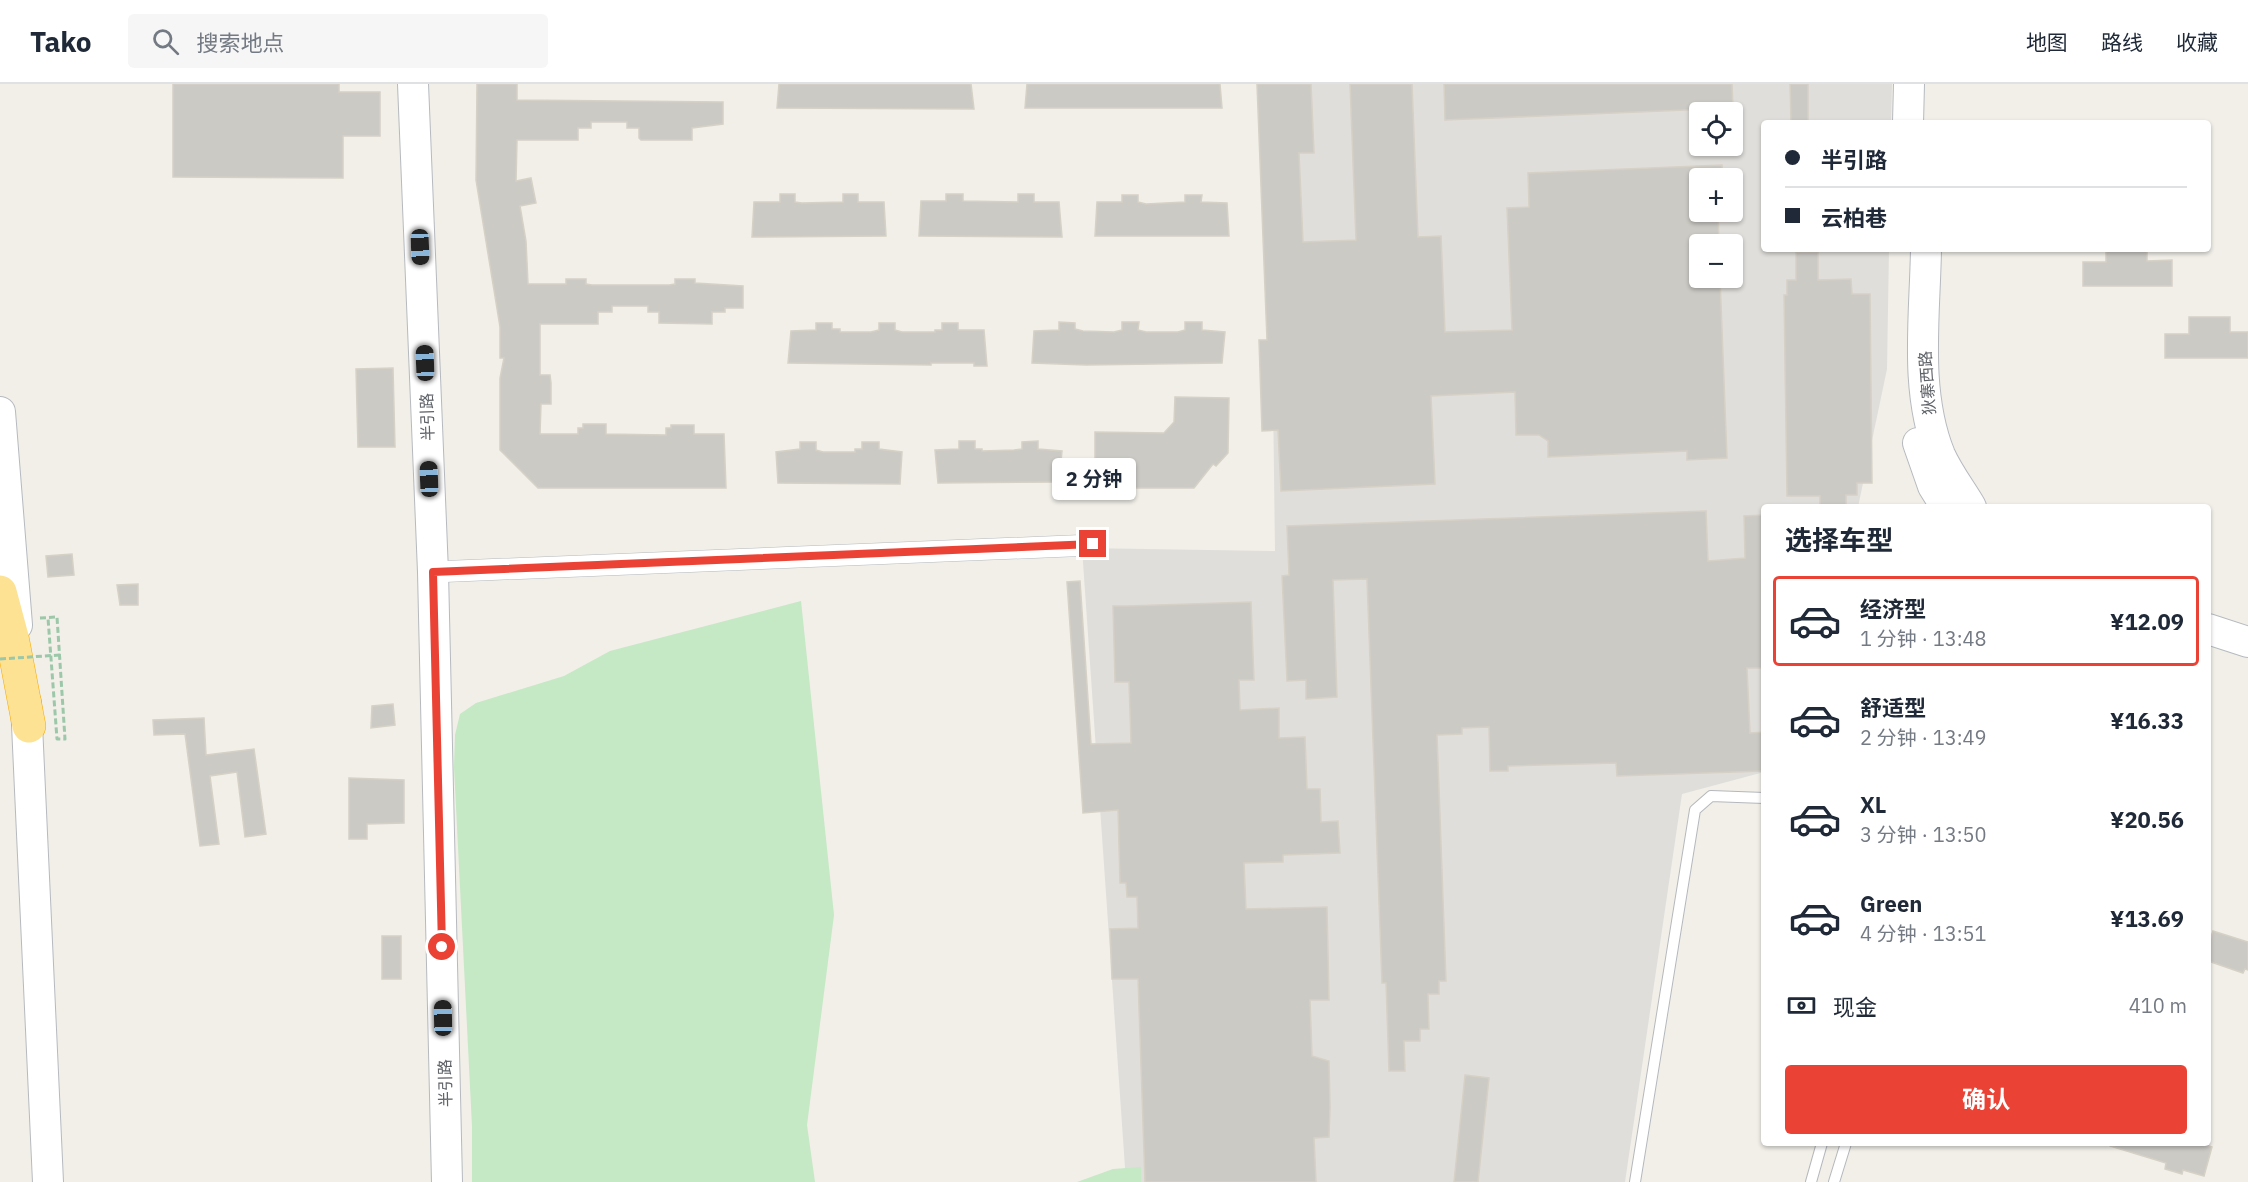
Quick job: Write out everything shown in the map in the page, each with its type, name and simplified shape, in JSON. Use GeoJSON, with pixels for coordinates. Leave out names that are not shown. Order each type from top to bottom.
{"type":"FeatureCollection","features":[{"type":"Feature","properties":{"kind":"highway"},"geometry":{"type":"LineString","coordinates":[[0,592],[12,637],[29,726]]}},
{"type":"Feature","properties":{"kind":"main road","name":"半引路"},"geometry":{"type":"LineString","coordinates":[[413,84],[433,572],[447,1182]]}},
{"type":"Feature","properties":{"kind":"main road"},"geometry":{"type":"LineString","coordinates":[[1908,120],[1909,84]]}},
{"type":"Feature","properties":{"kind":"main road"},"geometry":{"type":"LineString","coordinates":[[1928,84],[1928,120]]}},
{"type":"Feature","properties":{"kind":"main road","name":"狄寨西路"},"geometry":{"type":"LineString","coordinates":[[1906,252],[1905,382],[1923,461],[1933,486],[1944,504]]}},
{"type":"Feature","properties":{"kind":"main road","name":"狄寨西路"},"geometry":{"type":"LineString","coordinates":[[1926,252],[1924,384],[1929,420],[1941,456],[1969,504]]}},
{"type":"Feature","properties":{"kind":"main road"},"geometry":{"type":"LineString","coordinates":[[0,412],[29,726],[48,1182]]}},
{"type":"Feature","properties":{"kind":"main road"},"geometry":{"type":"LineString","coordinates":[[2211,630],[2248,642]]}},
{"type":"Feature","properties":{"kind":"main road"},"geometry":{"type":"LineString","coordinates":[[2211,647],[2248,658]]}},
{"type":"Feature","properties":{"kind":"street"},"geometry":{"type":"LineString","coordinates":[[433,572],[1093,544]]}},
{"type":"Feature","properties":{"kind":"lane"},"geometry":{"type":"LineString","coordinates":[[1635,1182],[1695,810],[1712,796],[1761,798]]}},
{"type":"Feature","properties":{"kind":"lane"},"geometry":{"type":"LineString","coordinates":[[1811,1182],[1821,1146]]}},
{"type":"Feature","properties":{"kind":"lane"},"geometry":{"type":"LineString","coordinates":[[1834,1182],[1845,1146]]}},
{"type":"Feature","properties":{"kind":"path"},"geometry":{"type":"LineString","coordinates":[[48,618],[57,739],[65,739],[57,617]]}},
{"type":"Feature","properties":{"kind":"path"},"geometry":{"type":"LineString","coordinates":[[0,658],[60,655]]}},
{"type":"Feature","properties":{"kind":"shaded area"},"geometry":{"type":"Polygon","coordinates":[[[1269,84],[1892,84],[1891,120],[1761,120],[1761,252],[1889,252],[1887,369],[1859,504],[1761,504],[1761,773],[1682,794],[1625,1182],[1126,1182],[1082,548],[1275,551],[1269,84]]]}},
{"type":"Feature","properties":{"kind":"green space"},"geometry":{"type":"Polygon","coordinates":[[[801,601],[834,915],[807,1125],[815,1182],[472,1182],[472,1126],[454,767],[455,735],[460,714],[476,703],[564,676],[610,651],[801,601]]]}},
{"type":"Feature","properties":{"kind":"green space"},"geometry":{"type":"Polygon","coordinates":[[[1141,1167],[1141,1182],[1077,1182],[1113,1169],[1141,1167]]]}},
{"type":"Feature","properties":{"kind":"building"},"geometry":{"type":"Polygon","coordinates":[[[173,84],[339,84],[339,92],[380,92],[380,136],[343,136],[343,178],[173,177],[173,84]]]}},
{"type":"Feature","properties":{"kind":"building"},"geometry":{"type":"Polygon","coordinates":[[[477,84],[517,84],[517,100],[723,102],[723,124],[692,128],[692,140],[641,140],[639,128],[627,128],[627,122],[591,122],[591,128],[578,128],[578,140],[517,140],[516,181],[531,178],[536,203],[520,206],[526,241],[528,284],[566,284],[566,279],[586,279],[586,284],[592,285],[669,285],[675,284],[675,279],[695,279],[695,283],[743,286],[743,308],[725,308],[725,312],[712,312],[712,324],[659,323],[659,312],[648,312],[648,306],[612,306],[612,312],[598,312],[598,324],[540,324],[540,375],[550,375],[551,404],[541,404],[540,434],[578,434],[578,428],[583,428],[583,424],[606,424],[606,434],[666,435],[666,428],[671,428],[671,425],[694,425],[694,434],[724,434],[726,488],[538,488],[500,450],[500,378],[504,358],[500,358],[500,327],[476,180],[477,84]]]}},
{"type":"Feature","properties":{"kind":"building"},"geometry":{"type":"Polygon","coordinates":[[[779,84],[971,84],[974,109],[777,108],[779,84]]]}},
{"type":"Feature","properties":{"kind":"building"},"geometry":{"type":"Polygon","coordinates":[[[1027,84],[1220,84],[1222,108],[1025,108],[1027,84]]]}},
{"type":"Feature","properties":{"kind":"building"},"geometry":{"type":"Polygon","coordinates":[[[1257,84],[1311,84],[1314,153],[1299,153],[1303,242],[1356,240],[1350,84],[1412,84],[1418,237],[1441,236],[1445,332],[1512,330],[1507,208],[1529,207],[1528,173],[1722,165],[1722,168],[1689,168],[1689,222],[1718,222],[1719,234],[1689,234],[1689,288],[1720,288],[1727,458],[1687,460],[1687,451],[1548,457],[1548,441],[1539,435],[1516,435],[1515,392],[1431,396],[1435,484],[1281,491],[1278,430],[1262,431],[1259,340],[1267,340],[1257,84]]]}},
{"type":"Feature","properties":{"kind":"building"},"geometry":{"type":"Polygon","coordinates":[[[1444,84],[1732,84],[1733,102],[1689,102],[1689,110],[1445,120],[1444,84]]]}},
{"type":"Feature","properties":{"kind":"building"},"geometry":{"type":"Polygon","coordinates":[[[1790,84],[1808,84],[1808,120],[1791,120],[1790,84]]]}},
{"type":"Feature","properties":{"kind":"building"},"geometry":{"type":"Polygon","coordinates":[[[780,194],[795,194],[795,202],[802,203],[843,202],[843,194],[858,194],[858,202],[884,202],[886,236],[752,237],[754,202],[780,202],[780,194]]]}},
{"type":"Feature","properties":{"kind":"building"},"geometry":{"type":"Polygon","coordinates":[[[946,194],[963,194],[963,201],[1018,202],[1018,194],[1034,194],[1034,202],[1059,202],[1062,237],[919,236],[921,201],[946,201],[946,194]]]}},
{"type":"Feature","properties":{"kind":"building"},"geometry":{"type":"Polygon","coordinates":[[[1122,195],[1138,195],[1138,202],[1146,204],[1185,202],[1185,195],[1202,195],[1201,202],[1227,203],[1229,236],[1095,236],[1097,202],[1122,202],[1122,195]]]}},
{"type":"Feature","properties":{"kind":"building"},"geometry":{"type":"Polygon","coordinates":[[[1796,252],[1818,252],[1818,280],[1851,279],[1852,294],[1870,294],[1872,483],[1857,483],[1857,495],[1846,495],[1846,504],[1820,504],[1820,496],[1787,496],[1784,295],[1787,295],[1787,280],[1796,280],[1796,252]]]}},
{"type":"Feature","properties":{"kind":"building"},"geometry":{"type":"Polygon","coordinates":[[[2106,252],[2147,252],[2147,261],[2172,260],[2172,286],[2083,286],[2083,262],[2106,262],[2106,252]]]}},
{"type":"Feature","properties":{"kind":"building"},"geometry":{"type":"Polygon","coordinates":[[[2189,317],[2230,317],[2230,332],[2248,332],[2248,358],[2165,358],[2165,334],[2189,334],[2189,317]]]}},
{"type":"Feature","properties":{"kind":"building"},"geometry":{"type":"Polygon","coordinates":[[[1059,322],[1075,323],[1075,329],[1083,331],[1114,332],[1122,330],[1122,322],[1139,322],[1138,330],[1178,332],[1185,330],[1185,322],[1202,322],[1202,330],[1225,332],[1222,363],[1086,365],[1032,363],[1034,331],[1059,330],[1059,322]]]}},
{"type":"Feature","properties":{"kind":"building"},"geometry":{"type":"Polygon","coordinates":[[[816,323],[832,323],[832,329],[840,329],[840,332],[871,332],[879,330],[879,323],[895,323],[895,330],[902,332],[935,332],[935,330],[942,330],[942,323],[958,323],[958,330],[984,330],[987,366],[974,366],[974,363],[931,363],[931,365],[788,363],[791,331],[816,330],[816,323]]]}},
{"type":"Feature","properties":{"kind":"building"},"geometry":{"type":"Polygon","coordinates":[[[393,368],[395,447],[358,447],[356,369],[393,368]]]}},
{"type":"Feature","properties":{"kind":"building"},"geometry":{"type":"Polygon","coordinates":[[[1175,397],[1229,398],[1228,453],[1216,466],[1213,464],[1194,488],[1095,488],[1095,432],[1164,433],[1174,422],[1175,397]]]}},
{"type":"Feature","properties":{"kind":"building"},"geometry":{"type":"Polygon","coordinates":[[[959,441],[975,441],[975,449],[982,449],[982,451],[1022,449],[1022,442],[1038,441],[1038,449],[1062,451],[1059,482],[938,483],[935,450],[959,449],[959,441]]]}},
{"type":"Feature","properties":{"kind":"building"},"geometry":{"type":"Polygon","coordinates":[[[800,442],[816,442],[816,450],[823,452],[855,452],[855,449],[862,449],[862,442],[879,442],[879,449],[902,452],[900,484],[778,483],[776,452],[800,449],[800,442]]]}},
{"type":"Feature","properties":{"kind":"building"},"geometry":{"type":"Polygon","coordinates":[[[1706,511],[1708,561],[1745,558],[1744,516],[1761,515],[1761,668],[1747,668],[1750,733],[1761,732],[1761,771],[1617,776],[1616,763],[1508,766],[1508,771],[1490,771],[1489,727],[1462,728],[1462,734],[1437,735],[1446,981],[1439,981],[1439,994],[1428,994],[1429,1029],[1420,1029],[1420,1041],[1404,1041],[1405,1071],[1389,1071],[1386,983],[1382,983],[1367,579],[1333,580],[1337,697],[1306,699],[1306,680],[1287,681],[1282,576],[1289,575],[1287,526],[1706,511]]]}},
{"type":"Feature","properties":{"kind":"building"},"geometry":{"type":"Polygon","coordinates":[[[72,554],[74,575],[48,577],[46,556],[72,554]]]}},
{"type":"Feature","properties":{"kind":"building"},"geometry":{"type":"Polygon","coordinates":[[[1080,581],[1091,744],[1131,743],[1129,682],[1115,682],[1113,606],[1251,602],[1254,680],[1239,680],[1240,710],[1279,708],[1279,738],[1305,737],[1307,789],[1320,789],[1321,822],[1338,821],[1340,853],[1283,855],[1283,862],[1244,863],[1246,909],[1327,907],[1329,1000],[1310,1000],[1312,1056],[1329,1061],[1329,1137],[1314,1138],[1316,1182],[1145,1182],[1138,979],[1112,979],[1110,929],[1138,928],[1137,897],[1127,897],[1126,883],[1120,883],[1118,810],[1083,813],[1067,582],[1080,581]]]}},
{"type":"Feature","properties":{"kind":"building"},"geometry":{"type":"Polygon","coordinates":[[[138,584],[138,605],[120,605],[117,585],[138,584]]]}},
{"type":"Feature","properties":{"kind":"building"},"geometry":{"type":"Polygon","coordinates":[[[393,704],[395,725],[371,728],[372,706],[393,704]]]}},
{"type":"Feature","properties":{"kind":"building"},"geometry":{"type":"Polygon","coordinates":[[[204,718],[206,755],[254,749],[266,834],[245,837],[237,772],[210,776],[219,844],[200,846],[185,734],[154,735],[153,720],[204,718]]]}},
{"type":"Feature","properties":{"kind":"building"},"geometry":{"type":"Polygon","coordinates":[[[349,778],[404,780],[404,823],[367,824],[367,839],[349,839],[349,778]]]}},
{"type":"Feature","properties":{"kind":"building"},"geometry":{"type":"Polygon","coordinates":[[[2213,931],[2248,942],[2248,970],[2245,969],[2243,973],[2211,962],[2213,931]]]}},
{"type":"Feature","properties":{"kind":"building"},"geometry":{"type":"Polygon","coordinates":[[[382,936],[401,936],[401,979],[382,979],[382,936]]]}},
{"type":"Feature","properties":{"kind":"building"},"geometry":{"type":"Polygon","coordinates":[[[1465,1075],[1489,1078],[1478,1182],[1454,1182],[1465,1075]]]}},
{"type":"Feature","properties":{"kind":"building"},"geometry":{"type":"Polygon","coordinates":[[[2110,1146],[2212,1147],[2204,1176],[2183,1170],[2182,1174],[2165,1169],[2166,1163],[2110,1146]]]}},
{"type":"Feature","properties":{"kind":"route"},"geometry":{"type":"LineString","coordinates":[[442,947],[433,572],[1093,544]]}}]}
